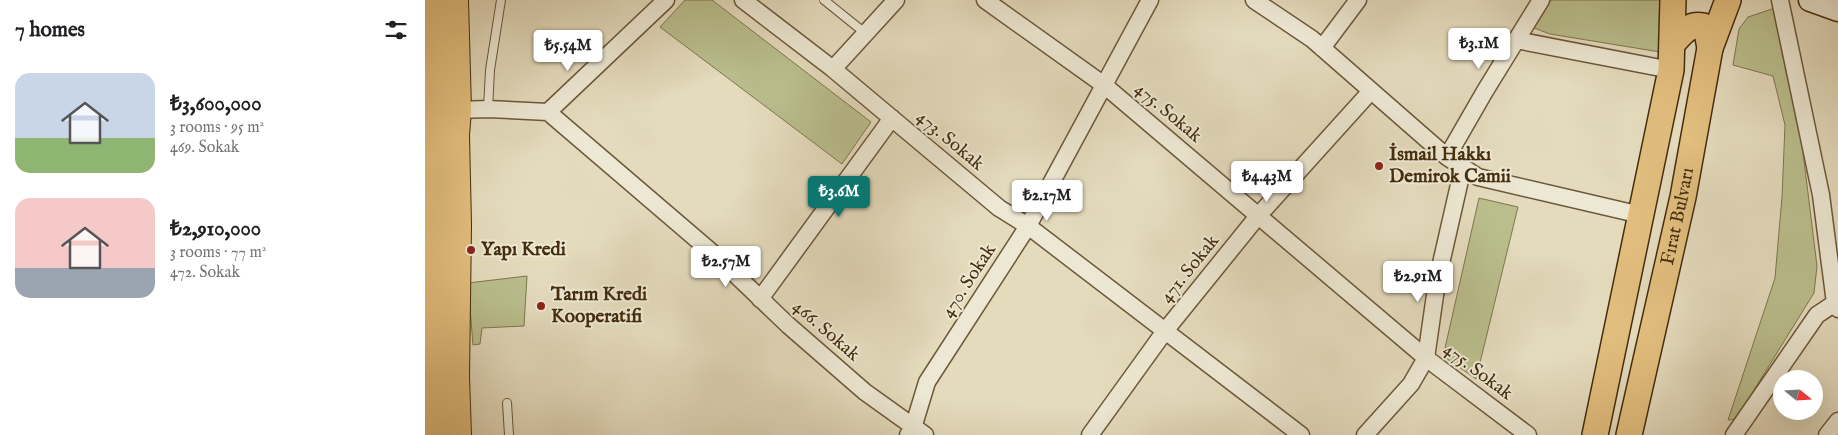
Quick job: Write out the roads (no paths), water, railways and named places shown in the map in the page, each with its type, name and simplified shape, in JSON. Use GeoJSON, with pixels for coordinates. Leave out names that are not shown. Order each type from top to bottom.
{"type":"FeatureCollection","features":[{"type":"Feature","properties":{"kind":"highway"},"geometry":{"type":"LineString","coordinates":[[431,0],[437,435]]}},
{"type":"Feature","properties":{"kind":"highway"},"geometry":{"type":"LineString","coordinates":[[454,0],[457,110],[455,135],[457,224],[455,377],[457,435]]}},
{"type":"Feature","properties":{"kind":"highway"},"geometry":{"type":"LineString","coordinates":[[447,435],[455,377]]}},
{"type":"Feature","properties":{"kind":"main road","name":"Fırat Bulvarı"},"geometry":{"type":"LineString","coordinates":[[1595,435],[1671,70],[1673,0]]}},
{"type":"Feature","properties":{"kind":"main road","name":"Fırat Bulvarı"},"geometry":{"type":"LineString","coordinates":[[1629,435],[1683,197],[1710,48],[1728,0]]}},
{"type":"Feature","properties":{"kind":"main road"},"geometry":{"type":"LineString","coordinates":[[1810,0],[1838,10]]}},
{"type":"Feature","properties":{"kind":"main road"},"geometry":{"type":"LineString","coordinates":[[1673,42],[1695,24],[1703,26],[1707,32],[1710,48]]}},
{"type":"Feature","properties":{"kind":"street"},"geometry":{"type":"LineString","coordinates":[[457,110],[488,109],[549,112],[667,0]]}},
{"type":"Feature","properties":{"kind":"street","name":"473. Sokak"},"geometry":{"type":"LineString","coordinates":[[743,0],[833,68],[999,208],[1028,226],[1301,435]]}},
{"type":"Feature","properties":{"kind":"street"},"geometry":{"type":"LineString","coordinates":[[833,68],[896,0]]}},
{"type":"Feature","properties":{"kind":"street","name":"475. Sokak"},"geometry":{"type":"LineString","coordinates":[[985,0],[1104,85],[1426,358],[1529,435]]}},
{"type":"Feature","properties":{"kind":"street","name":"470. Sokak"},"geometry":{"type":"LineString","coordinates":[[915,432],[927,382],[1028,226],[1150,0]]}},
{"type":"Feature","properties":{"kind":"street"},"geometry":{"type":"LineString","coordinates":[[1254,0],[1312,39],[1447,157],[1478,177],[1641,215]]}},
{"type":"Feature","properties":{"kind":"street"},"geometry":{"type":"LineString","coordinates":[[1322,48],[1358,0]]}},
{"type":"Feature","properties":{"kind":"street"},"geometry":{"type":"LineString","coordinates":[[1447,157],[1541,0]]}},
{"type":"Feature","properties":{"kind":"street"},"geometry":{"type":"LineString","coordinates":[[1734,435],[1817,315],[1837,306],[1835,277],[1821,194],[1780,0]]}},
{"type":"Feature","properties":{"kind":"street"},"geometry":{"type":"LineString","coordinates":[[1516,40],[1671,70]]}},
{"type":"Feature","properties":{"kind":"street","name":"471. Sokak"},"geometry":{"type":"LineString","coordinates":[[1089,435],[1165,331],[1257,216],[1371,91]]}},
{"type":"Feature","properties":{"kind":"street","name":"466. Sokak"},"geometry":{"type":"LineString","coordinates":[[549,112],[715,255],[788,325],[865,392],[915,432]]}},
{"type":"Feature","properties":{"kind":"street"},"geometry":{"type":"LineString","coordinates":[[761,299],[892,118]]}},
{"type":"Feature","properties":{"kind":"street"},"geometry":{"type":"LineString","coordinates":[[1365,435],[1411,384],[1426,358],[1437,281],[1463,167]]}},
{"type":"Feature","properties":{"kind":"street"},"geometry":{"type":"LineString","coordinates":[[1827,435],[1838,421]]}},
{"type":"Feature","properties":{"kind":"lane"},"geometry":{"type":"LineString","coordinates":[[488,109],[490,70],[501,0]]}},
{"type":"Feature","properties":{"kind":"lane"},"geometry":{"type":"LineString","coordinates":[[824,0],[865,33]]}},
{"type":"Feature","properties":{"kind":"lane"},"geometry":{"type":"LineString","coordinates":[[507,403],[509,435]]}},
{"type":"Feature","properties":{"kind":"place","name":"İsmail Hakkı Demirok Camii"},"geometry":{"type":"Point","coordinates":[1379,166]}},
{"type":"Feature","properties":{"kind":"place","name":"Yapı Kredi"},"geometry":{"type":"Point","coordinates":[471,250]}},
{"type":"Feature","properties":{"kind":"place","name":"Tarım Kredi Kooperatifi"},"geometry":{"type":"Point","coordinates":[541,306]}}]}
